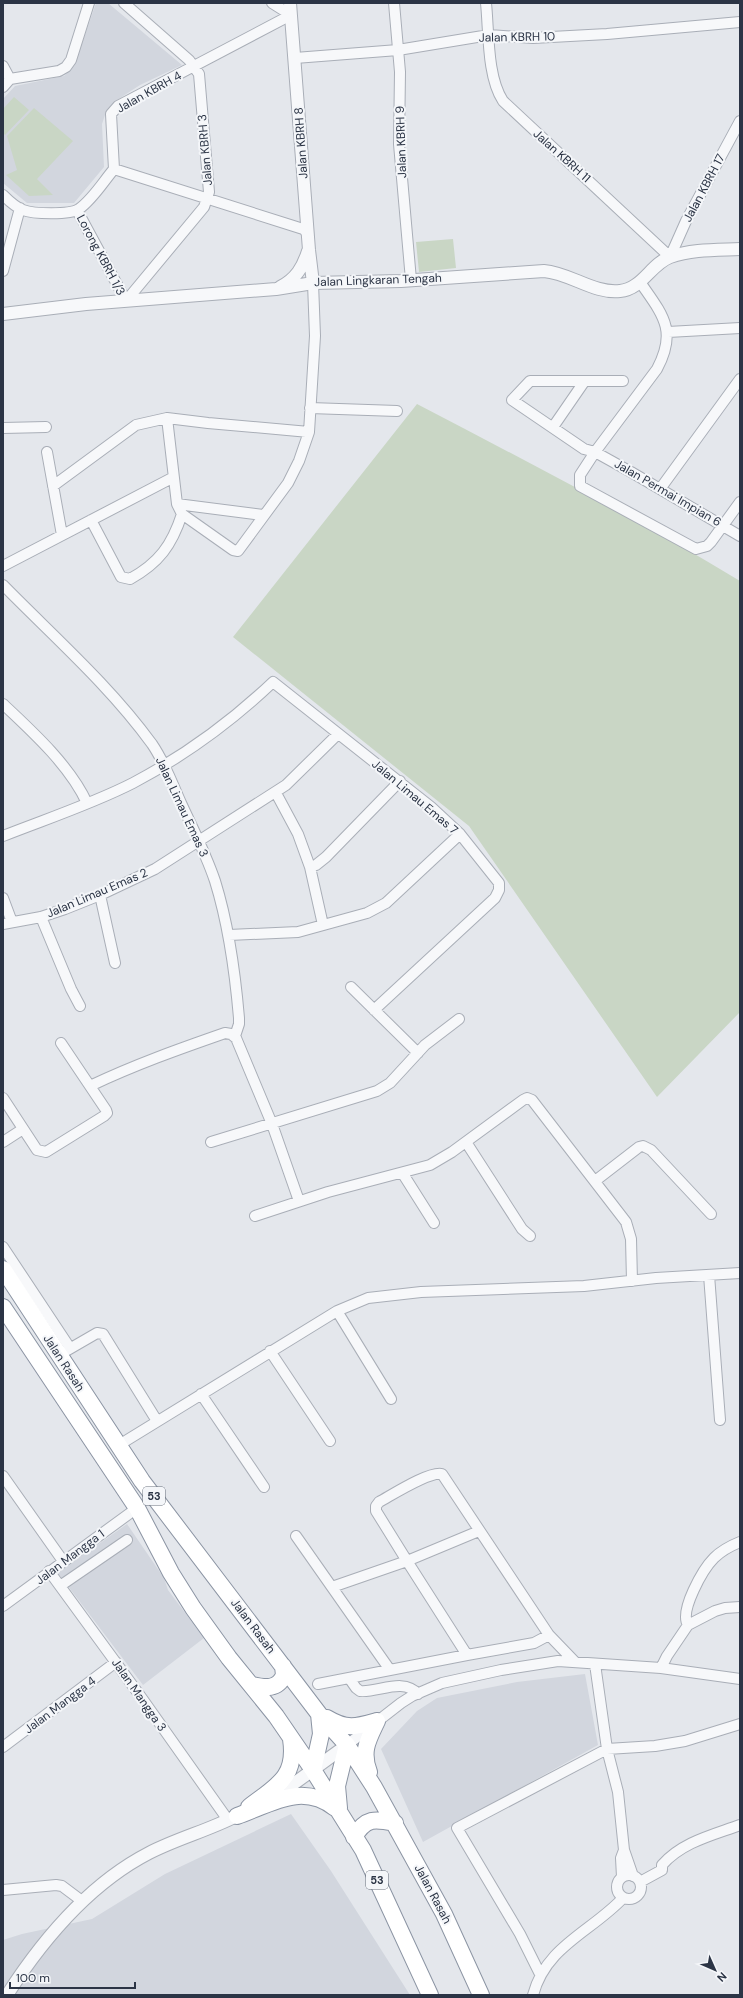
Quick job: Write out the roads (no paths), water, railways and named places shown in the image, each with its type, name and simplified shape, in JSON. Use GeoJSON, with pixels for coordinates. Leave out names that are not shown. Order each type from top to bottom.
{"type":"FeatureCollection","features":[{"type":"Feature","properties":{"kind":"highway","name":"Jalan Rasah"},"geometry":{"type":"LineString","coordinates":[[3,1270],[65,1352],[119,1446],[142,1481],[319,1714],[347,1745],[395,1823],[444,1914],[481,1995]]}},
{"type":"Feature","properties":{"kind":"highway","name":"Jalan Rasah"},"geometry":{"type":"LineString","coordinates":[[3,1307],[136,1508],[164,1560],[190,1602],[229,1658],[252,1685],[290,1737],[313,1770],[363,1850],[430,1995]]}},
{"type":"Feature","properties":{"kind":"highway"},"geometry":{"type":"LineString","coordinates":[[252,1685],[268,1688],[278,1684],[284,1675],[283,1666]]}},
{"type":"Feature","properties":{"kind":"highway"},"geometry":{"type":"LineString","coordinates":[[319,1714],[338,1725],[349,1728],[377,1721]]}},
{"type":"Feature","properties":{"kind":"highway"},"geometry":{"type":"LineString","coordinates":[[313,1770],[321,1734],[319,1714]]}},
{"type":"Feature","properties":{"kind":"highway"},"geometry":{"type":"LineString","coordinates":[[374,1787],[365,1761],[368,1740],[377,1721]]}},
{"type":"Feature","properties":{"kind":"highway"},"geometry":{"type":"LineString","coordinates":[[232,1818],[283,1780],[292,1764],[293,1752],[290,1737]]}},
{"type":"Feature","properties":{"kind":"highway"},"geometry":{"type":"LineString","coordinates":[[339,1812],[337,1786],[347,1745]]}},
{"type":"Feature","properties":{"kind":"highway"},"geometry":{"type":"LineString","coordinates":[[232,1818],[288,1797],[302,1794],[325,1800],[339,1812]]}},
{"type":"Feature","properties":{"kind":"highway"},"geometry":{"type":"LineString","coordinates":[[354,1837],[358,1830],[369,1821],[377,1820],[395,1823]]}},
{"type":"Feature","properties":{"kind":"street"},"geometry":{"type":"LineString","coordinates":[[3,66],[6,83],[59,71],[66,68],[71,60],[89,3]]}},
{"type":"Feature","properties":{"kind":"street","name":"Jalan KBRH 3"},"geometry":{"type":"LineString","coordinates":[[124,3],[189,60],[199,74],[209,192],[204,207],[126,301]]}},
{"type":"Feature","properties":{"kind":"street"},"geometry":{"type":"LineString","coordinates":[[272,3],[291,15]]}},
{"type":"Feature","properties":{"kind":"street","name":"Jalan KBRH 8"},"geometry":{"type":"LineString","coordinates":[[290,3],[309,250],[313,283]]}},
{"type":"Feature","properties":{"kind":"street","name":"Jalan KBRH 9"},"geometry":{"type":"LineString","coordinates":[[394,3],[400,72],[399,137],[411,280]]}},
{"type":"Feature","properties":{"kind":"street","name":"Jalan KBRH 11"},"geometry":{"type":"LineString","coordinates":[[486,3],[493,80],[503,102],[670,257]]}},
{"type":"Feature","properties":{"kind":"street","name":"Jalan KBRH 4"},"geometry":{"type":"LineString","coordinates":[[114,169],[111,114],[118,106],[291,15]]}},
{"type":"Feature","properties":{"kind":"street","name":"Jalan KBRH 10"},"geometry":{"type":"LineString","coordinates":[[295,58],[398,50],[489,35],[534,38],[607,34],[740,22]]}},
{"type":"Feature","properties":{"kind":"street","name":"Jalan KBRH 17"},"geometry":{"type":"LineString","coordinates":[[670,257],[686,221],[740,121]]}},
{"type":"Feature","properties":{"kind":"street"},"geometry":{"type":"LineString","coordinates":[[3,195],[25,210],[68,213],[77,210],[86,203],[114,169],[303,229],[308,233]]}},
{"type":"Feature","properties":{"kind":"street"},"geometry":{"type":"LineString","coordinates":[[3,271],[20,208]]}},
{"type":"Feature","properties":{"kind":"street","name":"Lorong KBRH 1/3"},"geometry":{"type":"LineString","coordinates":[[77,210],[126,301]]}},
{"type":"Feature","properties":{"kind":"street","name":"Jalan Lingkaran Tengah"},"geometry":{"type":"LineString","coordinates":[[3,314],[126,301],[276,289],[313,283],[411,280],[544,271],[556,272],[596,287],[616,291],[627,289],[640,282],[659,264],[670,257],[690,252],[740,249]]}},
{"type":"Feature","properties":{"kind":"street"},"geometry":{"type":"LineString","coordinates":[[276,289],[288,283],[298,274],[305,262],[309,250]]}},
{"type":"Feature","properties":{"kind":"street"},"geometry":{"type":"LineString","coordinates":[[640,282],[666,323],[668,332],[664,354],[657,369],[595,452],[580,475],[580,486],[696,549],[707,546],[740,502]]}},
{"type":"Feature","properties":{"kind":"street"},"geometry":{"type":"LineString","coordinates":[[167,418],[172,478],[177,504],[182,514],[233,550],[238,551],[288,483],[299,461],[309,432],[315,336],[313,283]]}},
{"type":"Feature","properties":{"kind":"street"},"geometry":{"type":"LineString","coordinates":[[668,332],[740,328]]}},
{"type":"Feature","properties":{"kind":"street"},"geometry":{"type":"LineString","coordinates":[[660,489],[740,379]]}},
{"type":"Feature","properties":{"kind":"street"},"geometry":{"type":"LineString","coordinates":[[553,427],[584,382],[623,380]]}},
{"type":"Feature","properties":{"kind":"street","name":"Jalan Permai Impian 6"},"geometry":{"type":"LineString","coordinates":[[584,382],[530,381],[512,400],[584,449],[595,452],[740,536]]}},
{"type":"Feature","properties":{"kind":"street"},"geometry":{"type":"LineString","coordinates":[[310,408],[397,411]]}},
{"type":"Feature","properties":{"kind":"street"},"geometry":{"type":"LineString","coordinates":[[53,486],[136,425],[167,418],[309,432]]}},
{"type":"Feature","properties":{"kind":"street"},"geometry":{"type":"LineString","coordinates":[[3,428],[46,427]]}},
{"type":"Feature","properties":{"kind":"street"},"geometry":{"type":"LineString","coordinates":[[47,452],[62,535]]}},
{"type":"Feature","properties":{"kind":"street"},"geometry":{"type":"LineString","coordinates":[[3,566],[172,478]]}},
{"type":"Feature","properties":{"kind":"street"},"geometry":{"type":"LineString","coordinates":[[177,504],[263,515]]}},
{"type":"Feature","properties":{"kind":"street"},"geometry":{"type":"LineString","coordinates":[[92,520],[121,577],[130,579],[143,572],[161,556],[177,529],[182,514]]}},
{"type":"Feature","properties":{"kind":"street","name":"Jalan Limau Emas 3"},"geometry":{"type":"LineString","coordinates":[[3,585],[98,680],[152,744],[165,765],[215,880],[229,935],[236,972],[239,1024],[234,1036]]}},
{"type":"Feature","properties":{"kind":"street","name":"Jalan Limau Emas 7"},"geometry":{"type":"LineString","coordinates":[[165,765],[234,718],[274,682],[338,734],[400,781],[460,834],[499,883],[499,890],[495,898],[374,1010]]}},
{"type":"Feature","properties":{"kind":"street"},"geometry":{"type":"LineString","coordinates":[[3,704],[35,734],[70,776],[87,803]]}},
{"type":"Feature","properties":{"kind":"street","name":"Jalan Limau Emas 2"},"geometry":{"type":"LineString","coordinates":[[7,923],[41,917],[100,895],[155,869],[276,793],[296,776],[338,734]]}},
{"type":"Feature","properties":{"kind":"street"},"geometry":{"type":"LineString","coordinates":[[3,836],[132,784],[165,765]]}},
{"type":"Feature","properties":{"kind":"street"},"geometry":{"type":"LineString","coordinates":[[310,867],[321,861],[400,781]]}},
{"type":"Feature","properties":{"kind":"street"},"geometry":{"type":"LineString","coordinates":[[276,793],[298,834],[310,867],[323,925]]}},
{"type":"Feature","properties":{"kind":"street"},"geometry":{"type":"LineString","coordinates":[[229,935],[284,933],[323,925],[368,913],[386,903],[460,834]]}},
{"type":"Feature","properties":{"kind":"street"},"geometry":{"type":"LineString","coordinates":[[100,895],[115,963]]}},
{"type":"Feature","properties":{"kind":"street"},"geometry":{"type":"LineString","coordinates":[[3,898],[7,923]]}},
{"type":"Feature","properties":{"kind":"street"},"geometry":{"type":"LineString","coordinates":[[41,917],[68,982],[80,1006]]}},
{"type":"Feature","properties":{"kind":"street"},"geometry":{"type":"LineString","coordinates":[[351,987],[418,1053]]}},
{"type":"Feature","properties":{"kind":"street"},"geometry":{"type":"LineString","coordinates":[[211,1142],[377,1091],[390,1083],[425,1045],[459,1019]]}},
{"type":"Feature","properties":{"kind":"street"},"geometry":{"type":"LineString","coordinates":[[90,1086],[121,1071],[175,1050],[226,1033],[234,1036],[272,1124],[299,1201]]}},
{"type":"Feature","properties":{"kind":"street"},"geometry":{"type":"LineString","coordinates":[[3,1098],[37,1150],[46,1152],[104,1116],[107,1113],[106,1110],[61,1043]]}},
{"type":"Feature","properties":{"kind":"street"},"geometry":{"type":"LineString","coordinates":[[255,1216],[328,1192],[403,1174],[430,1165],[466,1142],[527,1098],[532,1100],[620,1212],[630,1232],[632,1281]]}},
{"type":"Feature","properties":{"kind":"street"},"geometry":{"type":"LineString","coordinates":[[3,1142],[23,1130]]}},
{"type":"Feature","properties":{"kind":"street"},"geometry":{"type":"LineString","coordinates":[[466,1142],[522,1229],[530,1236]]}},
{"type":"Feature","properties":{"kind":"street"},"geometry":{"type":"LineString","coordinates":[[595,1181],[639,1147],[643,1146],[651,1150],[711,1214]]}},
{"type":"Feature","properties":{"kind":"street"},"geometry":{"type":"LineString","coordinates":[[403,1174],[434,1223]]}},
{"type":"Feature","properties":{"kind":"street"},"geometry":{"type":"LineString","coordinates":[[3,1247],[65,1352],[97,1334],[105,1336],[157,1421]]}},
{"type":"Feature","properties":{"kind":"street"},"geometry":{"type":"LineString","coordinates":[[119,1446],[270,1351],[337,1311],[368,1298],[421,1292],[584,1286],[740,1273]]}},
{"type":"Feature","properties":{"kind":"street"},"geometry":{"type":"LineString","coordinates":[[709,1275],[720,1420]]}},
{"type":"Feature","properties":{"kind":"street"},"geometry":{"type":"LineString","coordinates":[[337,1311],[391,1399]]}},
{"type":"Feature","properties":{"kind":"street"},"geometry":{"type":"LineString","coordinates":[[270,1351],[330,1441]]}},
{"type":"Feature","properties":{"kind":"street"},"geometry":{"type":"LineString","coordinates":[[201,1394],[264,1487]]}},
{"type":"Feature","properties":{"kind":"street"},"geometry":{"type":"LineString","coordinates":[[467,1655],[376,1511],[376,1506],[379,1502],[435,1474],[442,1474],[447,1479],[479,1531],[549,1635],[575,1662]]}},
{"type":"Feature","properties":{"kind":"street"},"geometry":{"type":"LineString","coordinates":[[3,1476],[63,1561]]}},
{"type":"Feature","properties":{"kind":"street","name":"Jalan Mangga 1"},"geometry":{"type":"LineString","coordinates":[[3,1606],[136,1508]]}},
{"type":"Feature","properties":{"kind":"street"},"geometry":{"type":"LineString","coordinates":[[332,1587],[407,1561],[479,1531]]}},
{"type":"Feature","properties":{"kind":"street"},"geometry":{"type":"LineString","coordinates":[[296,1536],[390,1670]]}},
{"type":"Feature","properties":{"kind":"street"},"geometry":{"type":"LineString","coordinates":[[60,1586],[127,1540]]}},
{"type":"Feature","properties":{"kind":"street"},"geometry":{"type":"LineString","coordinates":[[688,1625],[686,1618],[689,1603],[703,1572],[720,1552],[740,1542]]}},
{"type":"Feature","properties":{"kind":"street","name":"Jalan Mangga 3"},"geometry":{"type":"LineString","coordinates":[[49,1571],[232,1818]]}},
{"type":"Feature","properties":{"kind":"street"},"geometry":{"type":"LineString","coordinates":[[661,1668],[667,1656],[688,1625],[715,1611],[725,1608],[740,1607]]}},
{"type":"Feature","properties":{"kind":"street"},"geometry":{"type":"LineString","coordinates":[[318,1684],[534,1643],[549,1635]]}},
{"type":"Feature","properties":{"kind":"street"},"geometry":{"type":"LineString","coordinates":[[10,1993],[30,1962],[82,1901],[105,1880],[148,1854],[232,1818],[292,1785],[347,1745],[400,1703],[442,1683],[501,1670],[558,1661],[661,1668],[740,1680]]}},
{"type":"Feature","properties":{"kind":"street","name":"Jalan Mangga 4"},"geometry":{"type":"LineString","coordinates":[[3,1747],[116,1662]]}},
{"type":"Feature","properties":{"kind":"street"},"geometry":{"type":"LineString","coordinates":[[595,1664],[607,1749],[618,1792],[624,1850],[642,1888],[639,1896],[631,1899],[623,1898],[617,1888],[622,1877],[621,1858],[624,1850]]}},
{"type":"Feature","properties":{"kind":"street"},"geometry":{"type":"LineString","coordinates":[[349,1678],[360,1691],[396,1686],[411,1689],[418,1694]]}},
{"type":"Feature","properties":{"kind":"street"},"geometry":{"type":"LineString","coordinates":[[540,1974],[520,1934],[457,1828],[607,1749],[654,1746],[685,1741],[740,1724]]}},
{"type":"Feature","properties":{"kind":"street"},"geometry":{"type":"LineString","coordinates":[[622,1877],[626,1875],[637,1879],[662,1870],[662,1865],[678,1850],[708,1836],[740,1825]]}},
{"type":"Feature","properties":{"kind":"street"},"geometry":{"type":"LineString","coordinates":[[3,1890],[56,1885],[62,1886],[82,1901]]}},
{"type":"Feature","properties":{"kind":"street"},"geometry":{"type":"LineString","coordinates":[[532,1995],[540,1974],[549,1960],[563,1947],[604,1916],[623,1898]]}}]}
